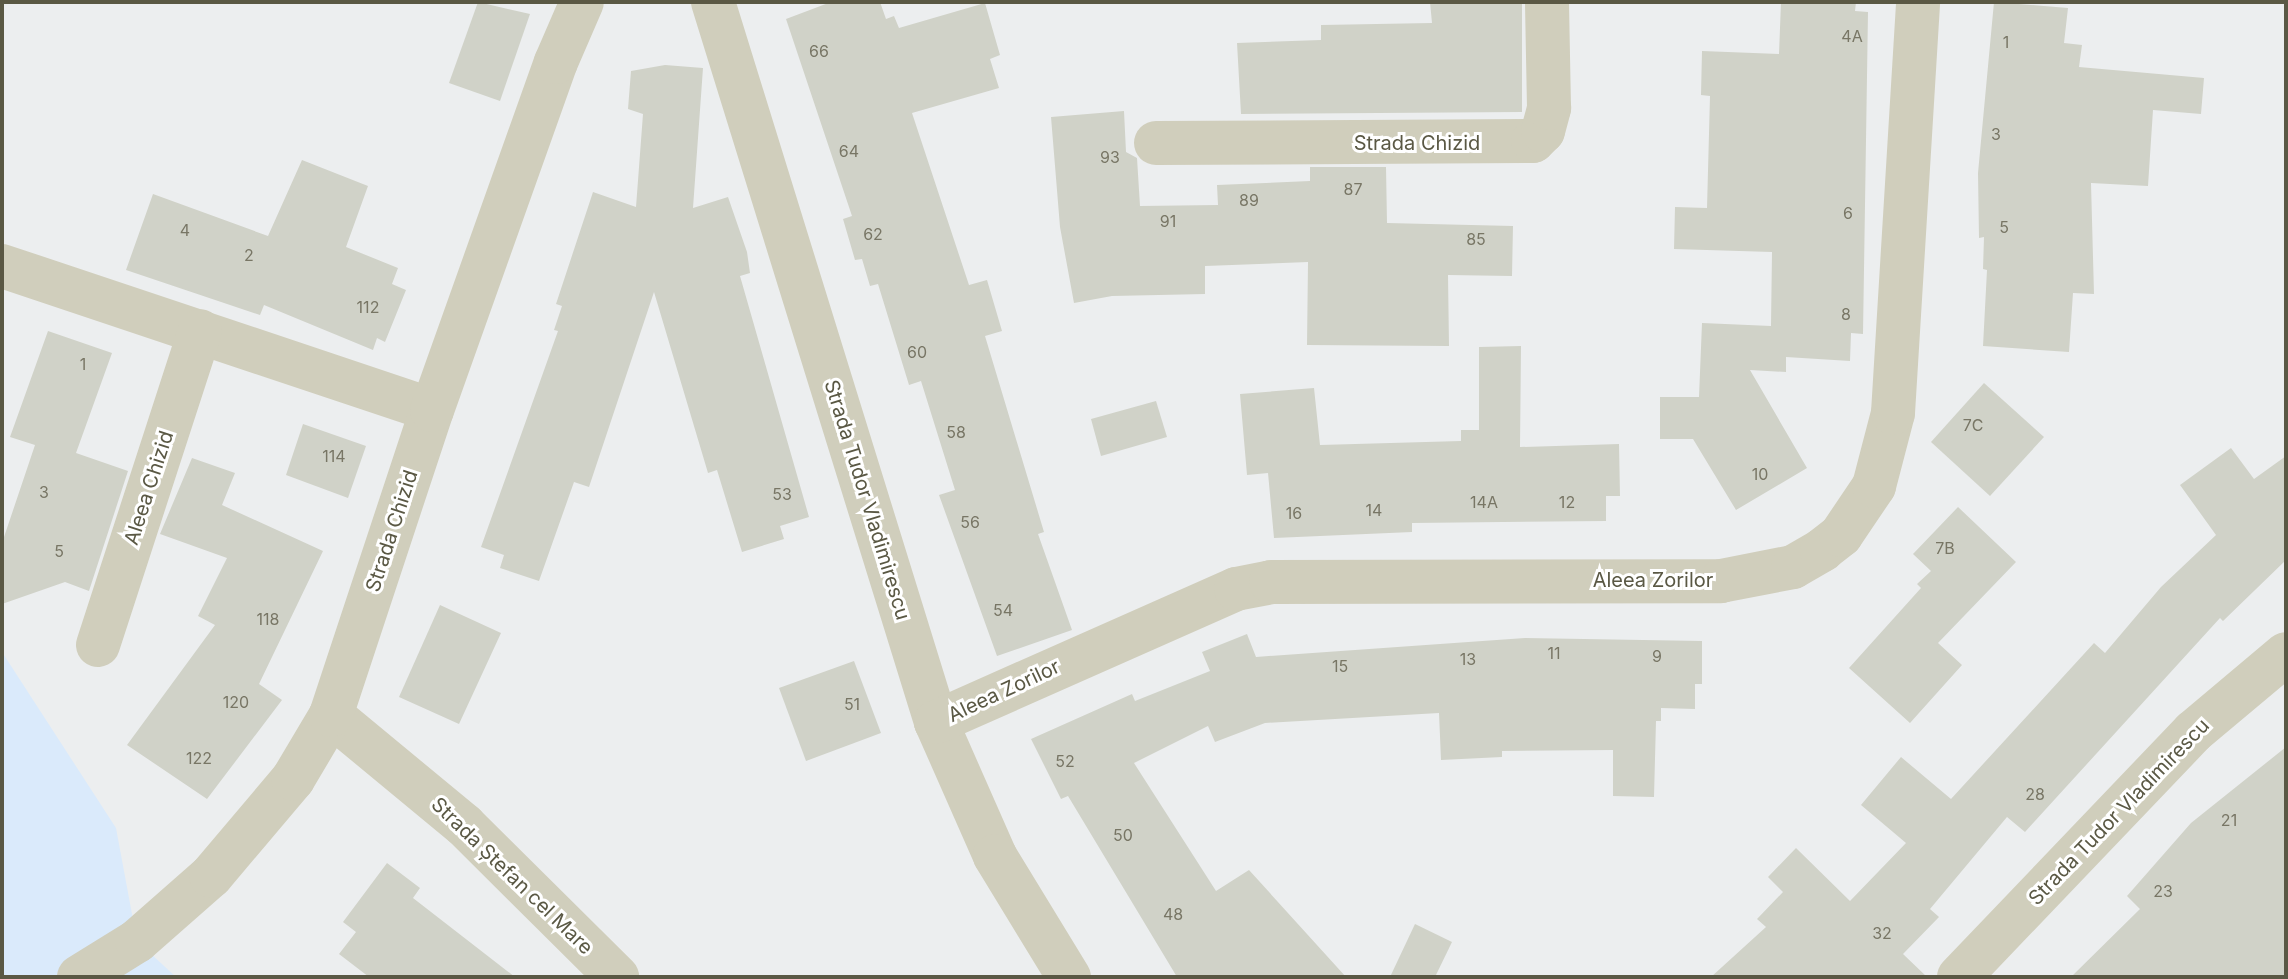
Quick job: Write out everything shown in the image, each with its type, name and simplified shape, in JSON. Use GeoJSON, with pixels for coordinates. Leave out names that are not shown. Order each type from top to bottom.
{"type":"FeatureCollection","features":[{"type":"Feature","properties":{"kind":"street","name":"Strada Chizid"},"geometry":{"type":"LineString","coordinates":[[79,977],[137,941],[211,876],[293,779],[331,715],[432,410],[556,62],[582,2]]}},
{"type":"Feature","properties":{"kind":"street","name":"Strada Tudor Vladimirescu"},"geometry":{"type":"LineString","coordinates":[[713,2],[936,722],[995,856],[1069,977]]}},
{"type":"Feature","properties":{"kind":"street","name":"Strada Chizid"},"geometry":{"type":"LineString","coordinates":[[1156,143],[1533,141],[1543,131],[1549,108],[1547,2]]}},
{"type":"Feature","properties":{"kind":"street","name":"Aleea Zorilor"},"geometry":{"type":"LineString","coordinates":[[936,722],[1236,589],[1271,582],[1721,581],[1793,567],[1822,550],[1851,523],[1874,486],[1893,413],[1918,2]]}},
{"type":"Feature","properties":{"kind":"street"},"geometry":{"type":"LineString","coordinates":[[2,266],[432,410]]}},
{"type":"Feature","properties":{"kind":"street","name":"Aleea Chizid"},"geometry":{"type":"LineString","coordinates":[[98,645],[200,331]]}},
{"type":"Feature","properties":{"kind":"street","name":"Strada Tudor Vladimirescu"},"geometry":{"type":"LineString","coordinates":[[1959,977],[2193,732],[2286,654]]}},
{"type":"Feature","properties":{"kind":"street","name":"Strada Ștefan cel Mare"},"geometry":{"type":"LineString","coordinates":[[331,715],[464,825],[617,977]]}},
{"type":"Feature","properties":{"kind":"shaded area"},"geometry":{"type":"Polygon","coordinates":[[[2,652],[116,828],[137,941],[176,977],[2,977],[2,652]]]}},
{"type":"Feature","properties":{"kind":"building"},"geometry":{"type":"Polygon","coordinates":[[[478,2],[530,14],[500,101],[449,83],[478,2]]]}},
{"type":"Feature","properties":{"kind":"building"},"geometry":{"type":"Polygon","coordinates":[[[831,2],[880,2],[886,19],[894,16],[899,28],[985,3],[1000,55],[990,59],[999,88],[912,113],[969,285],[987,280],[1002,331],[985,336],[1044,532],[1038,534],[1072,630],[997,656],[939,495],[955,490],[921,381],[909,385],[878,284],[870,286],[862,259],[855,260],[843,219],[852,216],[786,19],[831,2]]]}},
{"type":"Feature","properties":{"kind":"building"},"geometry":{"type":"Polygon","coordinates":[[[1430,2],[1522,2],[1522,112],[1241,114],[1237,43],[1321,40],[1321,25],[1432,23],[1430,2]]]}},
{"type":"Feature","properties":{"kind":"building"},"geometry":{"type":"Polygon","coordinates":[[[1781,2],[1856,2],[1855,11],[1868,12],[1863,334],[1851,333],[1850,361],[1786,357],[1786,372],[1750,370],[1807,468],[1736,510],[1693,439],[1660,439],[1660,397],[1699,397],[1702,323],[1771,326],[1772,252],[1674,249],[1675,207],[1707,208],[1710,96],[1701,95],[1702,51],[1779,54],[1781,2]]]}},
{"type":"Feature","properties":{"kind":"building"},"geometry":{"type":"Polygon","coordinates":[[[1994,2],[2068,8],[2064,43],[2082,45],[2079,67],[2204,78],[2201,114],[2153,110],[2148,186],[2091,183],[2094,294],[2073,293],[2069,352],[1983,346],[1987,270],[1983,269],[1984,237],[1979,238],[1978,173],[1994,2]]]}},
{"type":"Feature","properties":{"kind":"building"},"geometry":{"type":"Polygon","coordinates":[[[665,65],[703,68],[693,208],[728,197],[747,252],[750,273],[740,276],[809,517],[780,526],[784,539],[742,552],[717,470],[708,473],[654,292],[589,487],[574,482],[539,581],[500,568],[504,555],[481,547],[558,331],[554,330],[562,306],[556,304],[593,192],[636,207],[643,114],[628,109],[631,71],[665,65]]]}},
{"type":"Feature","properties":{"kind":"building"},"geometry":{"type":"Polygon","coordinates":[[[1124,111],[1126,152],[1137,158],[1140,206],[1218,205],[1217,185],[1310,181],[1310,167],[1386,167],[1387,223],[1513,226],[1512,276],[1448,275],[1449,346],[1307,345],[1308,262],[1205,266],[1205,294],[1112,296],[1074,303],[1060,227],[1051,117],[1124,111]]]}},
{"type":"Feature","properties":{"kind":"building"},"geometry":{"type":"Polygon","coordinates":[[[302,160],[368,186],[346,247],[398,268],[392,284],[406,290],[385,342],[377,338],[373,350],[264,305],[260,315],[126,270],[153,194],[268,236],[302,160]]]}},
{"type":"Feature","properties":{"kind":"building"},"geometry":{"type":"Polygon","coordinates":[[[48,331],[112,353],[76,453],[128,471],[89,591],[65,582],[2,604],[2,543],[35,445],[10,437],[48,331]]]}},
{"type":"Feature","properties":{"kind":"building"},"geometry":{"type":"Polygon","coordinates":[[[1521,346],[1520,447],[1619,444],[1620,496],[1606,496],[1606,521],[1412,523],[1412,532],[1274,538],[1268,473],[1247,475],[1240,394],[1314,388],[1320,445],[1461,441],[1461,430],[1479,430],[1479,347],[1521,346]]]}},
{"type":"Feature","properties":{"kind":"building"},"geometry":{"type":"Polygon","coordinates":[[[1984,383],[2044,437],[1990,496],[1931,442],[1984,383]]]}},
{"type":"Feature","properties":{"kind":"building"},"geometry":{"type":"Polygon","coordinates":[[[1156,401],[1167,437],[1101,456],[1091,419],[1156,401]]]}},
{"type":"Feature","properties":{"kind":"building"},"geometry":{"type":"Polygon","coordinates":[[[303,424],[366,446],[348,498],[286,475],[303,424]]]}},
{"type":"Feature","properties":{"kind":"building"},"geometry":{"type":"Polygon","coordinates":[[[2231,448],[2254,479],[2286,456],[2286,560],[2223,621],[2220,618],[2025,832],[2007,817],[1930,909],[1939,917],[1903,954],[1927,977],[1711,977],[1766,927],[1757,919],[1783,892],[1768,877],[1796,848],[1850,901],[1906,843],[1861,805],[1901,757],[1951,799],[2094,643],[2105,653],[2161,587],[2216,535],[2180,485],[2231,448]]]}},
{"type":"Feature","properties":{"kind":"building"},"geometry":{"type":"Polygon","coordinates":[[[192,458],[235,473],[222,505],[323,551],[259,684],[282,700],[207,799],[127,745],[215,625],[198,616],[227,558],[160,534],[192,458]]]}},
{"type":"Feature","properties":{"kind":"building"},"geometry":{"type":"Polygon","coordinates":[[[1958,507],[2016,562],[1938,643],[1962,665],[1910,723],[1849,668],[1921,588],[1917,584],[1931,571],[1913,554],[1958,507]]]}},
{"type":"Feature","properties":{"kind":"building"},"geometry":{"type":"Polygon","coordinates":[[[440,605],[501,633],[459,724],[399,697],[440,605]]]}},
{"type":"Feature","properties":{"kind":"building"},"geometry":{"type":"Polygon","coordinates":[[[1247,634],[1256,657],[1525,638],[1702,641],[1702,684],[1695,684],[1695,709],[1661,708],[1661,721],[1656,721],[1654,797],[1613,796],[1613,750],[1502,751],[1502,757],[1441,760],[1439,713],[1265,723],[1215,742],[1208,726],[1134,763],[1216,891],[1249,870],[1346,977],[1177,977],[1068,796],[1061,799],[1031,739],[1132,694],[1135,701],[1210,671],[1202,652],[1247,634]]]}},
{"type":"Feature","properties":{"kind":"building"},"geometry":{"type":"Polygon","coordinates":[[[854,661],[881,733],[806,761],[779,688],[854,661]]]}},
{"type":"Feature","properties":{"kind":"building"},"geometry":{"type":"Polygon","coordinates":[[[2286,747],[2286,977],[2071,977],[2140,909],[2127,896],[2191,823],[2286,747]]]}},
{"type":"Feature","properties":{"kind":"building"},"geometry":{"type":"Polygon","coordinates":[[[387,863],[420,888],[413,898],[515,977],[369,977],[339,954],[356,932],[343,922],[387,863]]]}},
{"type":"Feature","properties":{"kind":"building"},"geometry":{"type":"Polygon","coordinates":[[[1415,924],[1452,942],[1435,977],[1390,977],[1415,924]]]}}]}
